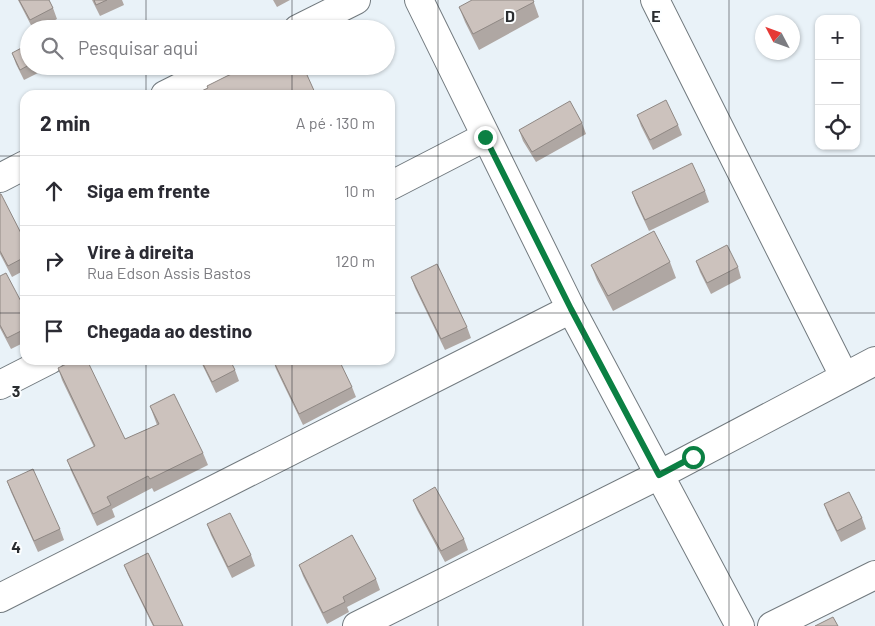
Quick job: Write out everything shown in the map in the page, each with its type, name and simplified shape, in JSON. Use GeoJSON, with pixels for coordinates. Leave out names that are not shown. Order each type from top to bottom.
{"type":"FeatureCollection","features":[{"type":"Feature","properties":{"kind":"street"},"geometry":{"type":"LineString","coordinates":[[316,20],[356,0]]}},
{"type":"Feature","properties":{"kind":"street"},"geometry":{"type":"LineString","coordinates":[[419,0],[571,309],[740,626]]}},
{"type":"Feature","properties":{"kind":"street"},"geometry":{"type":"LineString","coordinates":[[655,0],[844,376]]}},
{"type":"Feature","properties":{"kind":"street"},"geometry":{"type":"LineString","coordinates":[[176,90],[205,75]]}},
{"type":"Feature","properties":{"kind":"street"},"geometry":{"type":"LineString","coordinates":[[395,183],[485,137]]}},
{"type":"Feature","properties":{"kind":"street"},"geometry":{"type":"LineString","coordinates":[[0,178],[20,168]]}},
{"type":"Feature","properties":{"kind":"street"},"geometry":{"type":"LineString","coordinates":[[0,598],[571,309]]}},
{"type":"Feature","properties":{"kind":"street"},"geometry":{"type":"LineString","coordinates":[[357,626],[659,475],[875,361]]}},
{"type":"Feature","properties":{"kind":"street"},"geometry":{"type":"LineString","coordinates":[[0,385],[39,365]]}},
{"type":"Feature","properties":{"kind":"street"},"geometry":{"type":"LineString","coordinates":[[772,626],[875,575]]}},
{"type":"Feature","properties":{"kind":"building"},"geometry":{"type":"Polygon","coordinates":[[[19,0],[49,0],[53,8],[30,20],[19,0]]]}},
{"type":"Feature","properties":{"kind":"building"},"geometry":{"type":"Polygon","coordinates":[[[94,0],[107,0],[96,5],[94,0]]]}},
{"type":"Feature","properties":{"kind":"building"},"geometry":{"type":"Polygon","coordinates":[[[472,0],[533,0],[534,2],[473,34],[459,7],[472,0]]]}},
{"type":"Feature","properties":{"kind":"building"},"geometry":{"type":"Polygon","coordinates":[[[20,49],[20,70],[12,53],[20,49]]]}},
{"type":"Feature","properties":{"kind":"building"},"geometry":{"type":"Polygon","coordinates":[[[307,75],[314,90],[204,90],[208,88],[207,86],[227,76],[307,75]]]}},
{"type":"Feature","properties":{"kind":"building"},"geometry":{"type":"Polygon","coordinates":[[[666,100],[678,125],[650,140],[637,115],[666,100]]]}},
{"type":"Feature","properties":{"kind":"building"},"geometry":{"type":"Polygon","coordinates":[[[570,101],[582,123],[532,152],[519,130],[570,101]]]}},
{"type":"Feature","properties":{"kind":"building"},"geometry":{"type":"Polygon","coordinates":[[[692,163],[705,191],[645,220],[632,192],[692,163]]]}},
{"type":"Feature","properties":{"kind":"building"},"geometry":{"type":"Polygon","coordinates":[[[1,194],[20,231],[20,260],[8,266],[0,251],[1,194]]]}},
{"type":"Feature","properties":{"kind":"building"},"geometry":{"type":"Polygon","coordinates":[[[654,231],[670,262],[608,296],[591,265],[654,231]]]}},
{"type":"Feature","properties":{"kind":"building"},"geometry":{"type":"Polygon","coordinates":[[[727,245],[738,267],[707,283],[696,261],[727,245]]]}},
{"type":"Feature","properties":{"kind":"building"},"geometry":{"type":"Polygon","coordinates":[[[437,264],[467,327],[441,339],[411,277],[437,264]]]}},
{"type":"Feature","properties":{"kind":"building"},"geometry":{"type":"Polygon","coordinates":[[[6,273],[20,300],[20,332],[7,338],[0,325],[0,276],[6,273]]]}},
{"type":"Feature","properties":{"kind":"building"},"geometry":{"type":"Polygon","coordinates":[[[64,365],[89,365],[125,439],[159,424],[150,406],[174,394],[203,453],[150,479],[148,476],[107,497],[111,505],[93,514],[67,460],[95,446],[58,368],[64,365]]]}},
{"type":"Feature","properties":{"kind":"building"},"geometry":{"type":"Polygon","coordinates":[[[204,365],[232,365],[235,370],[212,382],[204,365]]]}},
{"type":"Feature","properties":{"kind":"building"},"geometry":{"type":"Polygon","coordinates":[[[275,365],[341,365],[352,387],[299,414],[275,365]]]}},
{"type":"Feature","properties":{"kind":"building"},"geometry":{"type":"Polygon","coordinates":[[[33,469],[60,529],[34,541],[7,481],[33,469]]]}},
{"type":"Feature","properties":{"kind":"building"},"geometry":{"type":"Polygon","coordinates":[[[435,487],[464,539],[441,551],[413,500],[435,487]]]}},
{"type":"Feature","properties":{"kind":"building"},"geometry":{"type":"Polygon","coordinates":[[[849,492],[862,518],[837,531],[824,504],[849,492]]]}},
{"type":"Feature","properties":{"kind":"building"},"geometry":{"type":"Polygon","coordinates":[[[230,513],[251,555],[228,567],[207,524],[230,513]]]}},
{"type":"Feature","properties":{"kind":"building"},"geometry":{"type":"Polygon","coordinates":[[[352,535],[376,579],[343,597],[345,602],[323,613],[299,565],[352,535]]]}},
{"type":"Feature","properties":{"kind":"building"},"geometry":{"type":"Polygon","coordinates":[[[148,553],[183,626],[154,626],[124,565],[148,553]]]}},
{"type":"Feature","properties":{"kind":"building"},"geometry":{"type":"Polygon","coordinates":[[[833,617],[838,626],[815,626],[833,617]]]}},
{"type":"Feature","properties":{"kind":"route"},"geometry":{"type":"LineString","coordinates":[[485,137],[571,309],[659,475],[693,457]]}}]}
